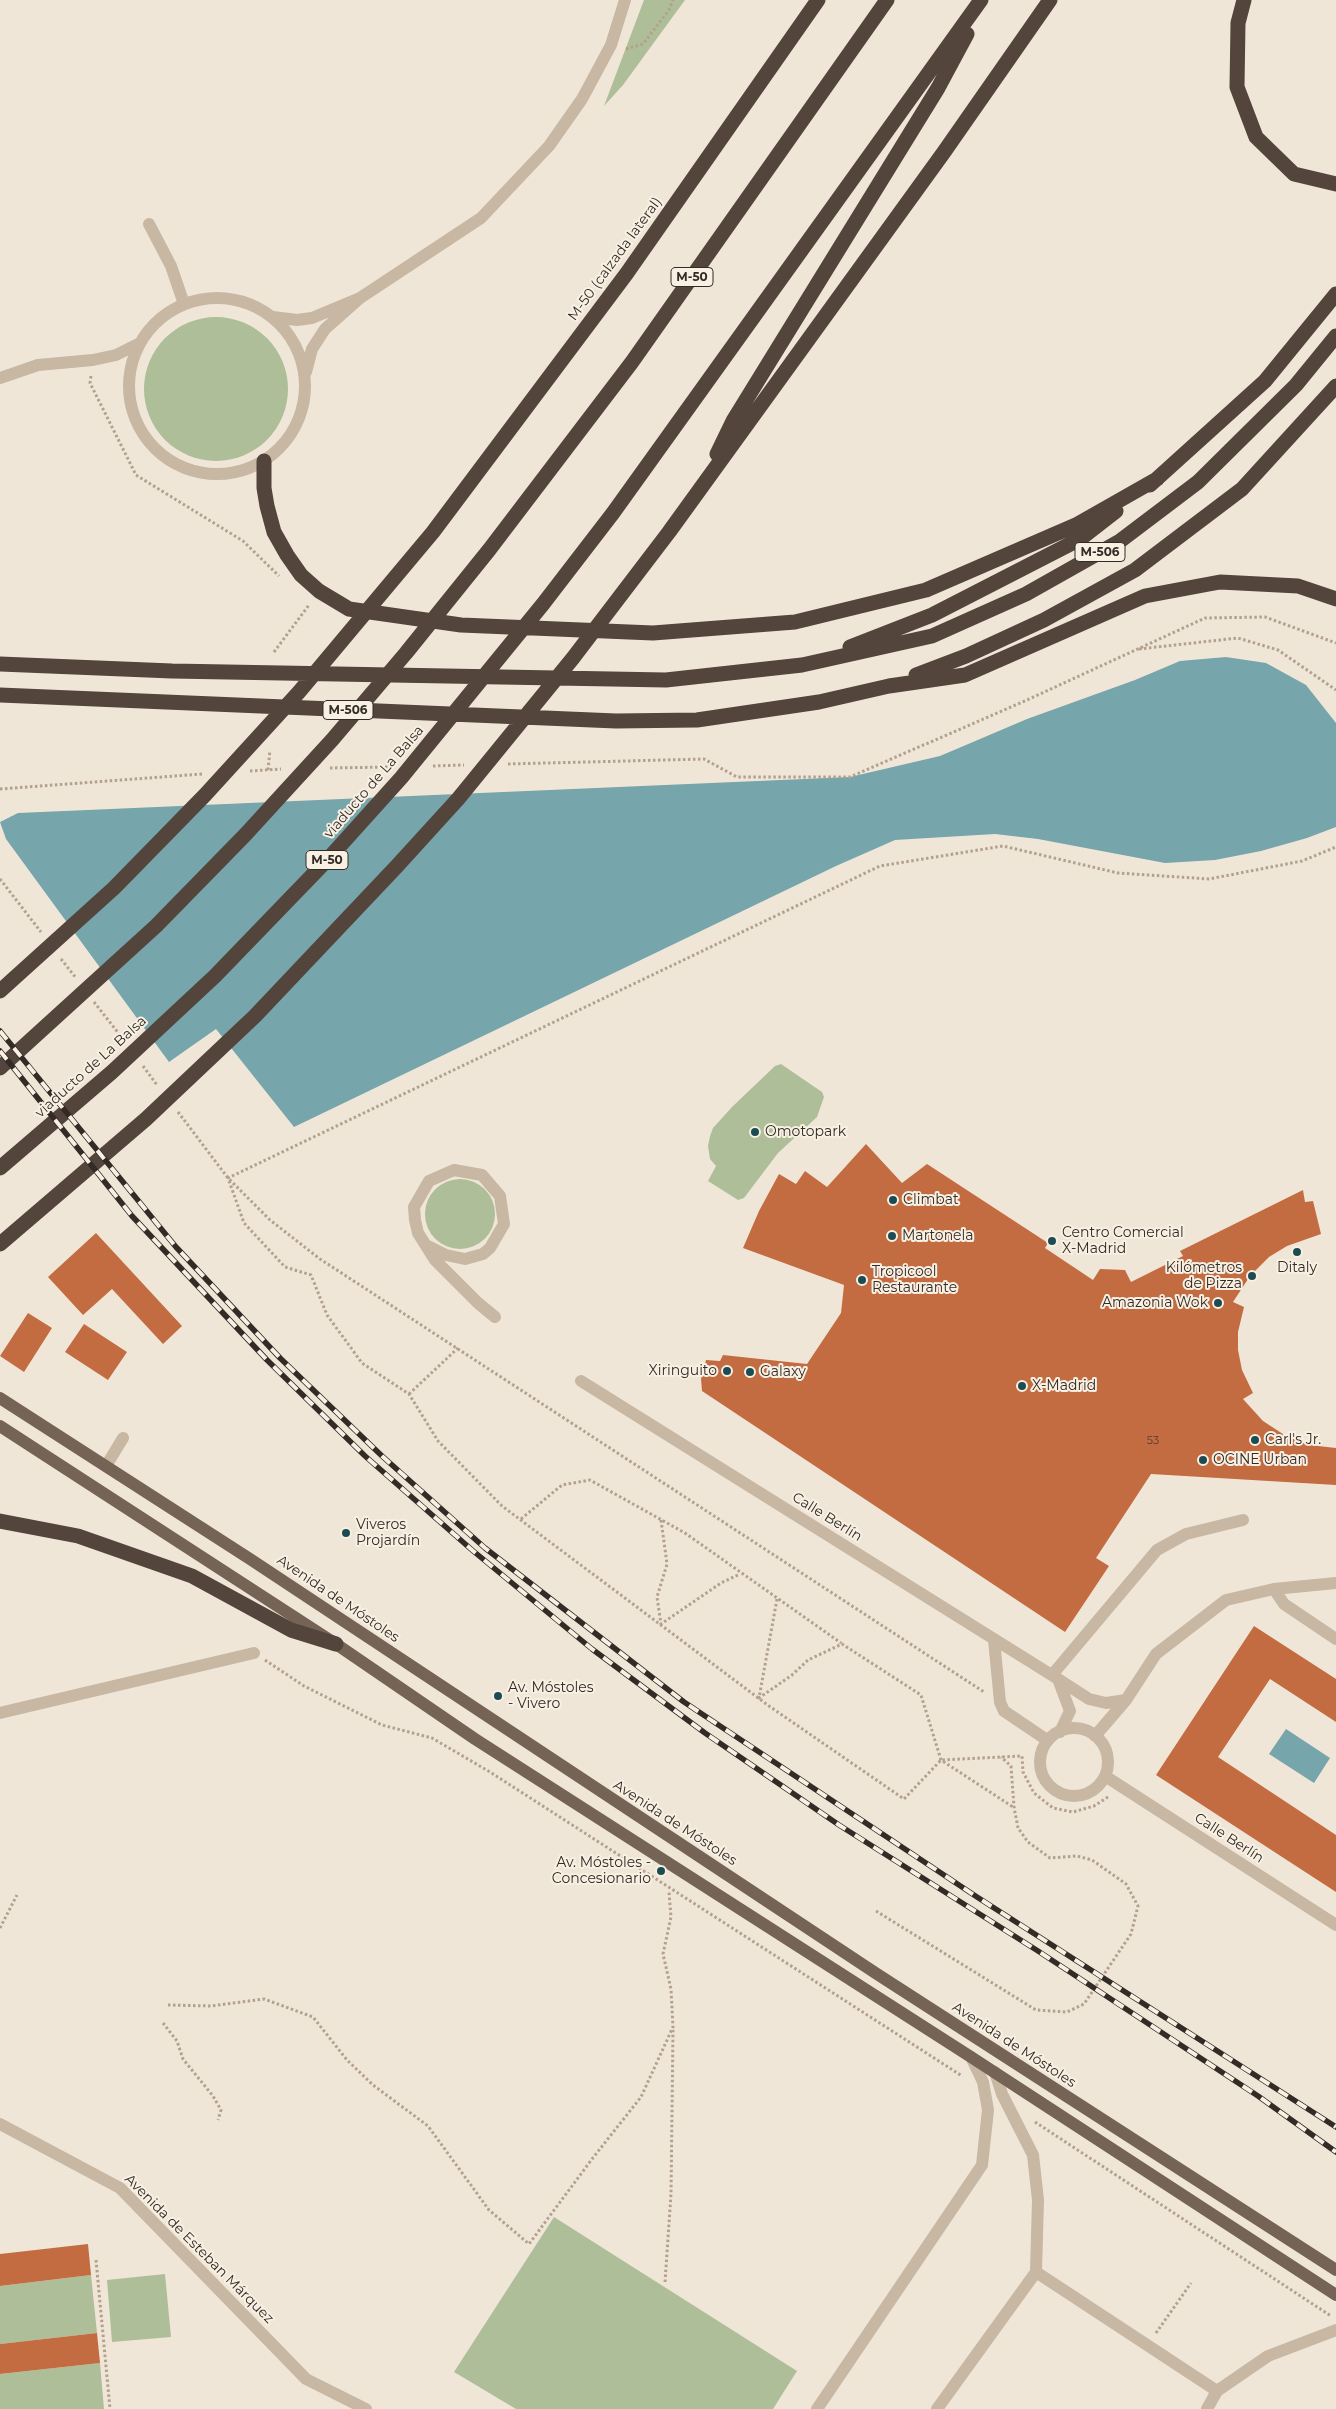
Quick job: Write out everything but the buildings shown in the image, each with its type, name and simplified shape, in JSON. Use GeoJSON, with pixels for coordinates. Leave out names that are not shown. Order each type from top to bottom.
{"type":"FeatureCollection","features":[{"type":"Feature","properties":{"kind":"highway","name":"M-50 (calzada lateral)"},"geometry":{"type":"LineString","coordinates":[[0,991],[114,888],[205,795],[299,692],[433,532],[627,273],[818,0]]}},
{"type":"Feature","properties":{"kind":"highway","name":"M-50"},"geometry":{"type":"LineString","coordinates":[[0,1068],[156,926],[245,835],[382,682],[489,550],[632,362],[887,0]]}},
{"type":"Feature","properties":{"kind":"highway","name":"viaducto de La Balsa"},"geometry":{"type":"LineString","coordinates":[[0,1168],[119,1066],[215,976],[329,858],[401,778],[543,604],[613,513],[981,0]]}},
{"type":"Feature","properties":{"kind":"highway"},"geometry":{"type":"LineString","coordinates":[[694,498],[733,421],[938,88],[986,0]]}},
{"type":"Feature","properties":{"kind":"highway"},"geometry":{"type":"LineString","coordinates":[[0,1244],[159,1106],[254,1016],[458,799],[573,658],[669,532],[944,152],[1050,0]]}},
{"type":"Feature","properties":{"kind":"highway"},"geometry":{"type":"LineString","coordinates":[[1244,0],[1238,23],[1237,87],[1256,137],[1294,174],[1336,184]]}},
{"type":"Feature","properties":{"kind":"highway"},"geometry":{"type":"LineString","coordinates":[[802,665],[932,615],[1080,539],[1157,480],[1265,381],[1336,294]]}},
{"type":"Feature","properties":{"kind":"highway","name":"M-506"},"geometry":{"type":"LineString","coordinates":[[0,664],[191,671],[666,680],[802,665],[932,636],[1026,594],[1120,541],[1198,482],[1296,385],[1336,336]]}},
{"type":"Feature","properties":{"kind":"highway","name":"M-506"},"geometry":{"type":"LineString","coordinates":[[0,695],[616,721],[697,720],[819,702],[889,686],[966,656],[1035,624],[1135,570],[1242,489],[1336,386]]}},
{"type":"Feature","properties":{"kind":"highway"},"geometry":{"type":"LineString","coordinates":[[264,461],[264,488],[267,506],[274,532],[287,555],[301,575],[319,591],[332,601],[349,609],[461,625],[653,633],[795,622],[926,590],[1076,525],[1157,480]]}},
{"type":"Feature","properties":{"kind":"highway"},"geometry":{"type":"LineString","coordinates":[[889,686],[965,675],[1146,596],[1155,594],[1220,582],[1298,586],[1336,599]]}},
{"type":"Feature","properties":{"kind":"highway"},"geometry":{"type":"LineString","coordinates":[[0,1521],[78,1536],[192,1576],[291,1630],[336,1644]]}},
{"type":"Feature","properties":{"kind":"main road","name":"Avenida de Móstoles"},"geometry":{"type":"LineString","coordinates":[[0,1398],[250,1559],[877,1974],[1336,2270]]}},
{"type":"Feature","properties":{"kind":"main road"},"geometry":{"type":"LineString","coordinates":[[0,1426],[336,1644],[475,1739],[995,2072],[1336,2295]]}},
{"type":"Feature","properties":{"kind":"street"},"geometry":{"type":"LineString","coordinates":[[305,377],[300,355],[292,341],[273,317],[253,305],[230,298],[206,298],[184,304],[159,320],[140,343],[130,370],[130,399],[139,427],[156,450],[180,466],[208,474],[237,472],[264,461],[283,445],[296,425],[304,402],[305,377],[312,349],[326,329],[360,298],[481,218],[549,146],[582,99],[611,45],[625,0]]}},
{"type":"Feature","properties":{"kind":"street"},"geometry":{"type":"LineString","coordinates":[[149,224],[171,266],[184,304]]}},
{"type":"Feature","properties":{"kind":"street"},"geometry":{"type":"LineString","coordinates":[[273,317],[297,320],[312,318],[360,298]]}},
{"type":"Feature","properties":{"kind":"street"},"geometry":{"type":"LineString","coordinates":[[0,378],[38,365],[93,360],[116,355],[140,343]]}},
{"type":"Feature","properties":{"kind":"street"},"geometry":{"type":"LineString","coordinates":[[428,1246],[446,1255],[465,1259],[483,1254],[490,1248],[504,1224],[500,1196],[482,1175],[454,1170],[429,1181],[414,1207],[418,1233],[428,1246],[435,1260],[478,1303],[495,1317]]}},
{"type":"Feature","properties":{"kind":"street","name":"Calle Berlín"},"geometry":{"type":"LineString","coordinates":[[581,1381],[1088,1699],[1106,1704],[1126,1700]]}},
{"type":"Feature","properties":{"kind":"street"},"geometry":{"type":"LineString","coordinates":[[106,1466],[123,1438]]}},
{"type":"Feature","properties":{"kind":"street"},"geometry":{"type":"LineString","coordinates":[[1060,1732],[1070,1711],[1055,1677],[1157,1550],[1186,1534],[1243,1520]]}},
{"type":"Feature","properties":{"kind":"street"},"geometry":{"type":"LineString","coordinates":[[1095,1736],[1126,1700],[1156,1654],[1226,1600],[1274,1589],[1336,1583]]}},
{"type":"Feature","properties":{"kind":"street"},"geometry":{"type":"LineString","coordinates":[[1274,1589],[1284,1604],[1336,1639]]}},
{"type":"Feature","properties":{"kind":"street"},"geometry":{"type":"LineString","coordinates":[[994,1640],[1000,1702],[1004,1711],[1048,1740]]}},
{"type":"Feature","properties":{"kind":"street"},"geometry":{"type":"LineString","coordinates":[[0,1713],[254,1653]]}},
{"type":"Feature","properties":{"kind":"street"},"geometry":{"type":"LineString","coordinates":[[1078,1728],[1095,1736],[1107,1754],[1108,1766],[1105,1776],[1099,1786],[1085,1794],[1068,1796],[1057,1792],[1042,1776],[1041,1753],[1048,1740],[1060,1732],[1078,1728]]}},
{"type":"Feature","properties":{"kind":"street","name":"Calle Berlín"},"geometry":{"type":"LineString","coordinates":[[1105,1776],[1336,1925]]}},
{"type":"Feature","properties":{"kind":"street"},"geometry":{"type":"LineString","coordinates":[[818,2409],[982,2165],[988,2110],[983,2082],[971,2057]]}},
{"type":"Feature","properties":{"kind":"street"},"geometry":{"type":"LineString","coordinates":[[937,2409],[1036,2272],[1038,2200],[1033,2155],[1002,2094],[995,2072]]}},
{"type":"Feature","properties":{"kind":"street","name":"Avenida de Esteban Márquez"},"geometry":{"type":"LineString","coordinates":[[0,2124],[120,2188],[306,2379],[366,2409]]}},
{"type":"Feature","properties":{"kind":"street"},"geometry":{"type":"LineString","coordinates":[[1036,2272],[1218,2391]]}},
{"type":"Feature","properties":{"kind":"street"},"geometry":{"type":"LineString","coordinates":[[1207,2409],[1218,2391],[1268,2356],[1336,2330]]}},
{"type":"Feature","properties":{"kind":"path"},"geometry":{"type":"LineString","coordinates":[[620,48],[625,50],[644,44],[670,10],[673,0]]}},
{"type":"Feature","properties":{"kind":"path"},"geometry":{"type":"LineString","coordinates":[[90,384],[136,475],[243,541],[282,579]]}},
{"type":"Feature","properties":{"kind":"path"},"geometry":{"type":"LineString","coordinates":[[274,652],[308,605],[302,598]]}},
{"type":"Feature","properties":{"kind":"path"},"geometry":{"type":"LineString","coordinates":[[506,764],[704,759],[737,777],[850,777],[1205,618],[1265,617],[1336,643]]}},
{"type":"Feature","properties":{"kind":"path"},"geometry":{"type":"LineString","coordinates":[[1136,650],[1238,638],[1278,650],[1336,690]]}},
{"type":"Feature","properties":{"kind":"path"},"geometry":{"type":"LineString","coordinates":[[268,770],[271,747]]}},
{"type":"Feature","properties":{"kind":"path"},"geometry":{"type":"LineString","coordinates":[[427,766],[466,765]]}},
{"type":"Feature","properties":{"kind":"path"},"geometry":{"type":"LineString","coordinates":[[328,768],[397,766]]}},
{"type":"Feature","properties":{"kind":"path"},"geometry":{"type":"LineString","coordinates":[[248,771],[288,769]]}},
{"type":"Feature","properties":{"kind":"path"},"geometry":{"type":"LineString","coordinates":[[0,789],[209,774]]}},
{"type":"Feature","properties":{"kind":"path"},"geometry":{"type":"LineString","coordinates":[[1116,1798],[1108,1797],[1094,1806],[1073,1812],[1053,1808],[1034,1793],[1023,1772],[1022,1756],[941,1760],[904,1799],[759,1698],[502,1506],[438,1441],[409,1394],[362,1363],[327,1315],[311,1275],[285,1267],[244,1223],[228,1178],[880,866],[1003,846],[1118,873],[1208,880],[1302,861],[1336,847]]}},
{"type":"Feature","properties":{"kind":"path"},"geometry":{"type":"LineString","coordinates":[[270,1220],[320,1259],[984,1692]]}},
{"type":"Feature","properties":{"kind":"path"},"geometry":{"type":"LineString","coordinates":[[409,1394],[458,1348]]}},
{"type":"Feature","properties":{"kind":"path"},"geometry":{"type":"LineString","coordinates":[[521,1519],[562,1485],[590,1480],[685,1533],[740,1574],[842,1644],[921,1695],[941,1760],[1014,1807]]}},
{"type":"Feature","properties":{"kind":"path"},"geometry":{"type":"LineString","coordinates":[[661,1520],[667,1564],[658,1597],[661,1624]]}},
{"type":"Feature","properties":{"kind":"path"},"geometry":{"type":"LineString","coordinates":[[661,1624],[721,1583],[740,1574]]}},
{"type":"Feature","properties":{"kind":"path"},"geometry":{"type":"LineString","coordinates":[[759,1698],[777,1599]]}},
{"type":"Feature","properties":{"kind":"path"},"geometry":{"type":"LineString","coordinates":[[759,1698],[792,1675],[808,1660],[842,1644]]}},
{"type":"Feature","properties":{"kind":"path"},"geometry":{"type":"LineString","coordinates":[[254,1653],[304,1686],[382,1725],[432,1738],[490,1772],[985,2091]]}},
{"type":"Feature","properties":{"kind":"path"},"geometry":{"type":"LineString","coordinates":[[876,1911],[1036,2010],[1067,2012],[1084,2004],[1117,1952],[1131,1934],[1138,1906],[1126,1884],[1092,1860],[1077,1856],[1050,1858],[1028,1842],[1018,1828],[1014,1807],[1012,1766],[1001,1757]]}},
{"type":"Feature","properties":{"kind":"path"},"geometry":{"type":"LineString","coordinates":[[665,2282],[671,2194],[673,2027],[671,1989],[663,1954],[671,1917],[669,1892]]}},
{"type":"Feature","properties":{"kind":"path"},"geometry":{"type":"LineString","coordinates":[[0,1928],[18,1895]]}},
{"type":"Feature","properties":{"kind":"path"},"geometry":{"type":"LineString","coordinates":[[168,2004],[211,2006],[264,1999],[313,2017],[347,2060],[373,2085],[428,2126],[489,2210],[530,2244],[592,2159],[641,2097],[673,2027]]}},
{"type":"Feature","properties":{"kind":"path"},"geometry":{"type":"LineString","coordinates":[[163,2023],[177,2041],[183,2059],[213,2096],[221,2110],[218,2120]]}},
{"type":"Feature","properties":{"kind":"path"},"geometry":{"type":"LineString","coordinates":[[1032,2120],[1336,2319]]}},
{"type":"Feature","properties":{"kind":"path"},"geometry":{"type":"LineString","coordinates":[[96,2260],[110,2409]]}},
{"type":"Feature","properties":{"kind":"path"},"geometry":{"type":"LineString","coordinates":[[1148,2345],[1191,2283]]}},
{"type":"Feature","properties":{"kind":"green space"},"geometry":{"type":"Polygon","coordinates":[[[644,0],[685,0],[623,85],[604,106],[644,0]]]}},
{"type":"Feature","properties":{"kind":"green space"},"geometry":{"type":"Polygon","coordinates":[[[216,317],[244,323],[256,329],[267,338],[276,349],[282,361],[288,389],[282,417],[276,429],[267,440],[256,449],[244,455],[216,461],[188,455],[176,449],[165,440],[156,429],[150,417],[144,389],[150,361],[156,349],[165,338],[176,329],[188,323],[216,317]]]}},
{"type":"Feature","properties":{"kind":"green space","name":"Omotopark"},"geometry":{"type":"Polygon","coordinates":[[[781,1064],[822,1092],[824,1097],[817,1117],[778,1153],[744,1198],[738,1200],[708,1181],[716,1166],[710,1159],[708,1146],[710,1136],[713,1128],[732,1107],[775,1066],[781,1064]]]}},
{"type":"Feature","properties":{"kind":"green space"},"geometry":{"type":"Polygon","coordinates":[[[460,1179],[473,1182],[485,1189],[492,1201],[495,1214],[492,1227],[485,1239],[473,1246],[460,1249],[447,1246],[435,1239],[428,1227],[425,1214],[428,1201],[435,1189],[447,1182],[460,1179]]]}},
{"type":"Feature","properties":{"kind":"green space"},"geometry":{"type":"Polygon","coordinates":[[[554,2217],[797,2371],[773,2409],[516,2409],[454,2372],[554,2217]]]}},
{"type":"Feature","properties":{"kind":"green space"},"geometry":{"type":"Polygon","coordinates":[[[165,2274],[171,2337],[112,2342],[107,2280],[165,2274]]]}},
{"type":"Feature","properties":{"kind":"green space"},"geometry":{"type":"Polygon","coordinates":[[[91,2275],[97,2333],[0,2344],[0,2286],[91,2275]]]}},
{"type":"Feature","properties":{"kind":"green space"},"geometry":{"type":"Polygon","coordinates":[[[100,2363],[104,2409],[0,2409],[0,2374],[100,2363]]]}},
{"type":"Feature","properties":{"kind":"water"},"geometry":{"type":"Polygon","coordinates":[[[1226,657],[1266,663],[1306,685],[1336,723],[1336,827],[1307,838],[1261,851],[1215,860],[1165,863],[1038,839],[995,834],[895,840],[836,866],[294,1127],[216,1029],[169,1062],[6,839],[0,822],[18,813],[850,777],[940,756],[1027,719],[1135,680],[1180,661],[1226,657]]]}},
{"type":"Feature","properties":{"kind":"water"},"geometry":{"type":"Polygon","coordinates":[[[1286,1729],[1330,1758],[1314,1783],[1269,1754],[1286,1729]]]}},
{"type":"Feature","properties":{"kind":"railway"},"geometry":{"type":"LineString","coordinates":[[0,1031],[176,1247],[280,1358],[382,1456],[485,1548],[684,1702],[977,1897],[1336,2127]]}},
{"type":"Feature","properties":{"kind":"railway"},"geometry":{"type":"LineString","coordinates":[[0,1051],[132,1216],[267,1360],[365,1456],[472,1550],[592,1649],[705,1733],[839,1825],[1038,1951],[1258,2096],[1336,2152]]}},
{"type":"Feature","properties":{"kind":"place","name":"Omotopark"},"geometry":{"type":"Point","coordinates":[755,1132]}},
{"type":"Feature","properties":{"kind":"place","name":"Climbat"},"geometry":{"type":"Point","coordinates":[893,1200]}},
{"type":"Feature","properties":{"kind":"place","name":"Martonela"},"geometry":{"type":"Point","coordinates":[892,1236]}},
{"type":"Feature","properties":{"kind":"place","name":"Centro Comercial X-Madrid"},"geometry":{"type":"Point","coordinates":[1052,1241]}},
{"type":"Feature","properties":{"kind":"place","name":"Ditaly"},"geometry":{"type":"Point","coordinates":[1297,1252]}},
{"type":"Feature","properties":{"kind":"place","name":"Kilómetros de Pizza"},"geometry":{"type":"Point","coordinates":[1252,1276]}},
{"type":"Feature","properties":{"kind":"place","name":"Tropicool Restaurante"},"geometry":{"type":"Point","coordinates":[862,1280]}},
{"type":"Feature","properties":{"kind":"place","name":"Amazonia Wok"},"geometry":{"type":"Point","coordinates":[1218,1303]}},
{"type":"Feature","properties":{"kind":"place","name":"Xiringuito"},"geometry":{"type":"Point","coordinates":[727,1371]}},
{"type":"Feature","properties":{"kind":"place","name":"Galaxy"},"geometry":{"type":"Point","coordinates":[750,1372]}},
{"type":"Feature","properties":{"kind":"place","name":"X-Madrid"},"geometry":{"type":"Point","coordinates":[1022,1386]}},
{"type":"Feature","properties":{"kind":"place","name":"Carl's Jr."},"geometry":{"type":"Point","coordinates":[1255,1440]}},
{"type":"Feature","properties":{"kind":"place","name":"OCINE Urban"},"geometry":{"type":"Point","coordinates":[1203,1460]}},
{"type":"Feature","properties":{"kind":"place","name":"Viveros Projardín"},"geometry":{"type":"Point","coordinates":[346,1533]}},
{"type":"Feature","properties":{"kind":"place","name":"Av. Móstoles - Vivero"},"geometry":{"type":"Point","coordinates":[498,1696]}},
{"type":"Feature","properties":{"kind":"place","name":"Av. Móstoles - Concesionario"},"geometry":{"type":"Point","coordinates":[661,1871]}}]}
